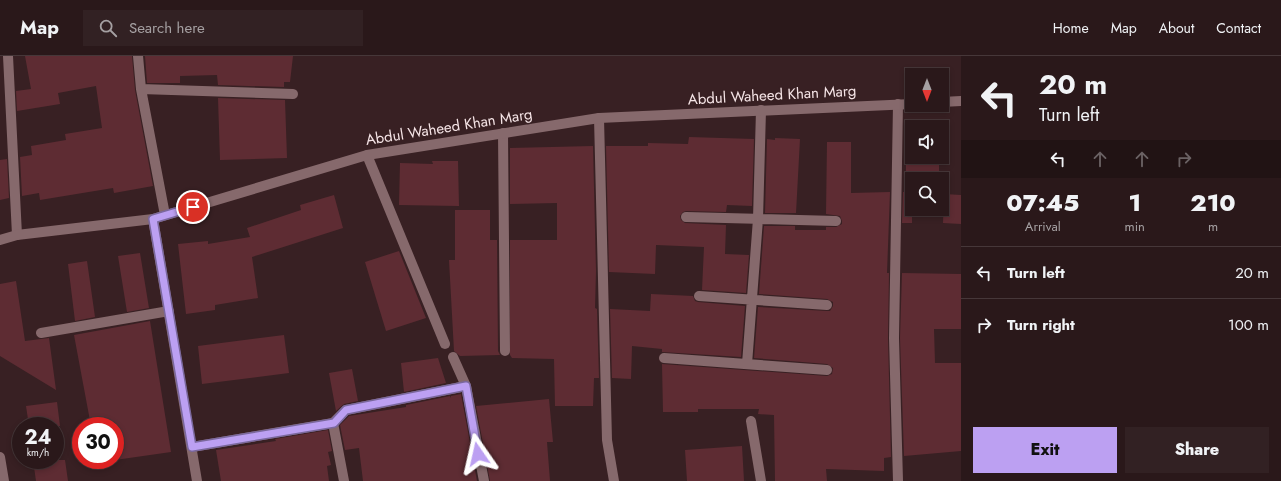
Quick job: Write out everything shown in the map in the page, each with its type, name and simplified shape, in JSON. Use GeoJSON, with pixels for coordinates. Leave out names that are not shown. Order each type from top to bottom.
{"type":"FeatureCollection","features":[{"type":"Feature","properties":{"kind":"street"},"geometry":{"type":"LineString","coordinates":[[8,56],[17,235]]}},
{"type":"Feature","properties":{"kind":"street"},"geometry":{"type":"LineString","coordinates":[[138,56],[141,89],[164,216]]}},
{"type":"Feature","properties":{"kind":"street"},"geometry":{"type":"LineString","coordinates":[[141,89],[293,94]]}},
{"type":"Feature","properties":{"kind":"street"},"geometry":{"type":"LineString","coordinates":[[949,102],[961,101]]}},
{"type":"Feature","properties":{"kind":"street"},"geometry":{"type":"LineString","coordinates":[[898,104],[894,338],[898,481]]}},
{"type":"Feature","properties":{"kind":"street","name":"Abdul Waheed Khan Marg"},"geometry":{"type":"LineString","coordinates":[[0,240],[17,235],[153,219],[367,154],[599,118],[905,104]]}},
{"type":"Feature","properties":{"kind":"street"},"geometry":{"type":"LineString","coordinates":[[747,364],[758,219],[761,110]]}},
{"type":"Feature","properties":{"kind":"street"},"geometry":{"type":"LineString","coordinates":[[599,118],[607,440],[614,481]]}},
{"type":"Feature","properties":{"kind":"street"},"geometry":{"type":"LineString","coordinates":[[503,133],[505,351]]}},
{"type":"Feature","properties":{"kind":"street"},"geometry":{"type":"LineString","coordinates":[[367,154],[445,344]]}},
{"type":"Feature","properties":{"kind":"street"},"geometry":{"type":"LineString","coordinates":[[686,217],[836,221]]}},
{"type":"Feature","properties":{"kind":"street"},"geometry":{"type":"LineString","coordinates":[[153,219],[197,481]]}},
{"type":"Feature","properties":{"kind":"street"},"geometry":{"type":"LineString","coordinates":[[699,296],[827,305]]}},
{"type":"Feature","properties":{"kind":"street"},"geometry":{"type":"LineString","coordinates":[[41,333],[169,311]]}},
{"type":"Feature","properties":{"kind":"street"},"geometry":{"type":"LineString","coordinates":[[453,357],[466,386],[484,481]]}},
{"type":"Feature","properties":{"kind":"street"},"geometry":{"type":"LineString","coordinates":[[664,358],[827,370]]}},
{"type":"Feature","properties":{"kind":"street"},"geometry":{"type":"LineString","coordinates":[[192,447],[334,423],[346,410],[466,386]]}},
{"type":"Feature","properties":{"kind":"street"},"geometry":{"type":"LineString","coordinates":[[751,422],[761,481]]}},
{"type":"Feature","properties":{"kind":"street"},"geometry":{"type":"LineString","coordinates":[[334,423],[344,481]]}},
{"type":"Feature","properties":{"kind":"street"},"geometry":{"type":"LineString","coordinates":[[0,457],[4,481]]}},
{"type":"Feature","properties":{"kind":"building"},"geometry":{"type":"Polygon","coordinates":[[[25,56],[132,56],[135,90],[153,186],[114,193],[113,188],[40,200],[39,193],[22,196],[20,157],[32,155],[31,146],[66,140],[65,134],[102,128],[96,86],[58,93],[60,104],[17,111],[16,91],[31,89],[25,56]]]}},
{"type":"Feature","properties":{"kind":"building"},"geometry":{"type":"Polygon","coordinates":[[[145,56],[293,56],[290,82],[284,82],[284,87],[218,85],[217,75],[180,76],[180,83],[147,83],[145,56]]]}},
{"type":"Feature","properties":{"kind":"building"},"geometry":{"type":"Polygon","coordinates":[[[218,98],[285,100],[287,158],[220,160],[218,98]]]}},
{"type":"Feature","properties":{"kind":"building"},"geometry":{"type":"Polygon","coordinates":[[[689,137],[754,139],[752,206],[727,205],[726,212],[686,211],[680,216],[681,220],[685,223],[726,225],[725,254],[749,255],[746,293],[702,290],[704,247],[656,245],[655,274],[609,272],[606,146],[648,146],[648,143],[688,144],[689,137]]]}},
{"type":"Feature","properties":{"kind":"building"},"geometry":{"type":"Polygon","coordinates":[[[775,138],[800,139],[796,213],[765,213],[767,139],[775,140],[775,138]]]}},
{"type":"Feature","properties":{"kind":"building"},"geometry":{"type":"Polygon","coordinates":[[[827,142],[851,142],[851,193],[890,192],[887,273],[889,273],[888,338],[891,457],[884,458],[884,471],[826,469],[827,481],[775,481],[774,415],[758,414],[759,409],[698,409],[698,412],[663,412],[662,364],[827,376],[832,374],[833,368],[827,364],[754,358],[758,307],[830,311],[833,306],[833,302],[827,299],[759,294],[764,226],[795,226],[795,230],[826,230],[826,227],[836,227],[842,224],[840,216],[826,214],[827,142]]]}},
{"type":"Feature","properties":{"kind":"building"},"geometry":{"type":"Polygon","coordinates":[[[593,146],[596,271],[595,308],[597,309],[599,378],[594,378],[593,406],[555,406],[554,359],[512,358],[510,355],[510,240],[557,240],[557,203],[510,204],[510,148],[593,146]]]}},
{"type":"Feature","properties":{"kind":"building"},"geometry":{"type":"Polygon","coordinates":[[[7,159],[9,198],[0,200],[0,160],[7,159]]]}},
{"type":"Feature","properties":{"kind":"building"},"geometry":{"type":"Polygon","coordinates":[[[432,161],[458,161],[459,206],[399,205],[400,163],[433,164],[432,161]]]}},
{"type":"Feature","properties":{"kind":"building"},"geometry":{"type":"Polygon","coordinates":[[[906,164],[939,164],[939,172],[906,172],[906,164]]]}},
{"type":"Feature","properties":{"kind":"building"},"geometry":{"type":"Polygon","coordinates":[[[903,192],[905,192],[905,216],[912,216],[912,223],[902,223],[903,192]]]}},
{"type":"Feature","properties":{"kind":"building"},"geometry":{"type":"Polygon","coordinates":[[[949,194],[961,195],[961,224],[943,223],[943,216],[949,216],[949,194]]]}},
{"type":"Feature","properties":{"kind":"building"},"geometry":{"type":"Polygon","coordinates":[[[334,195],[343,228],[252,257],[258,298],[215,305],[215,310],[186,314],[178,244],[208,241],[208,244],[250,237],[247,228],[301,210],[300,205],[334,195]]]}},
{"type":"Feature","properties":{"kind":"building"},"geometry":{"type":"Polygon","coordinates":[[[455,210],[490,210],[490,240],[497,240],[498,351],[500,355],[460,356],[454,351],[449,260],[455,260],[455,210]]]}},
{"type":"Feature","properties":{"kind":"building"},"geometry":{"type":"Polygon","coordinates":[[[399,251],[426,318],[386,331],[365,262],[399,251]]]}},
{"type":"Feature","properties":{"kind":"building"},"geometry":{"type":"Polygon","coordinates":[[[140,253],[149,308],[127,312],[118,256],[140,253]]]}},
{"type":"Feature","properties":{"kind":"building"},"geometry":{"type":"Polygon","coordinates":[[[87,261],[95,317],[75,321],[68,264],[87,261]]]}},
{"type":"Feature","properties":{"kind":"building"},"geometry":{"type":"Polygon","coordinates":[[[902,273],[961,274],[961,329],[934,329],[935,363],[961,363],[961,451],[904,456],[900,338],[902,273]]]}},
{"type":"Feature","properties":{"kind":"building"},"geometry":{"type":"Polygon","coordinates":[[[16,281],[25,341],[49,338],[56,390],[0,356],[0,284],[16,281]]]}},
{"type":"Feature","properties":{"kind":"building"},"geometry":{"type":"Polygon","coordinates":[[[651,294],[693,296],[695,301],[698,302],[745,306],[741,357],[662,352],[662,349],[632,346],[631,379],[612,378],[610,309],[650,311],[651,294]]]}},
{"type":"Feature","properties":{"kind":"building"},"geometry":{"type":"Polygon","coordinates":[[[150,321],[171,452],[124,459],[124,417],[89,417],[74,335],[150,321]]]}},
{"type":"Feature","properties":{"kind":"building"},"geometry":{"type":"Polygon","coordinates":[[[284,335],[289,373],[202,384],[198,346],[284,335]]]}},
{"type":"Feature","properties":{"kind":"building"},"geometry":{"type":"Polygon","coordinates":[[[438,358],[446,383],[404,392],[401,363],[438,358]]]}},
{"type":"Feature","properties":{"kind":"building"},"geometry":{"type":"Polygon","coordinates":[[[352,369],[358,401],[344,404],[336,411],[329,373],[352,369]]]}},
{"type":"Feature","properties":{"kind":"building"},"geometry":{"type":"Polygon","coordinates":[[[461,394],[477,481],[363,481],[359,448],[345,450],[340,425],[349,416],[406,407],[406,405],[450,396],[451,398],[451,396],[461,394]]]}},
{"type":"Feature","properties":{"kind":"building"},"geometry":{"type":"Polygon","coordinates":[[[549,399],[553,442],[547,442],[550,481],[490,481],[476,406],[549,399]]]}},
{"type":"Feature","properties":{"kind":"building"},"geometry":{"type":"Polygon","coordinates":[[[57,402],[59,417],[28,417],[26,406],[57,402]]]}},
{"type":"Feature","properties":{"kind":"building"},"geometry":{"type":"Polygon","coordinates":[[[328,430],[332,451],[328,452],[331,465],[327,466],[329,481],[221,481],[216,450],[276,441],[275,439],[328,430]]]}},
{"type":"Feature","properties":{"kind":"building"},"geometry":{"type":"Polygon","coordinates":[[[742,446],[744,481],[687,481],[685,450],[742,446]]]}},
{"type":"Feature","properties":{"kind":"building"},"geometry":{"type":"Polygon","coordinates":[[[65,460],[68,481],[36,481],[34,469],[64,469],[65,460]]]}},
{"type":"Feature","properties":{"kind":"route"},"geometry":{"type":"LineString","coordinates":[[193,207],[153,219],[192,447],[334,423],[346,410],[466,386],[478,454]]}}]}
